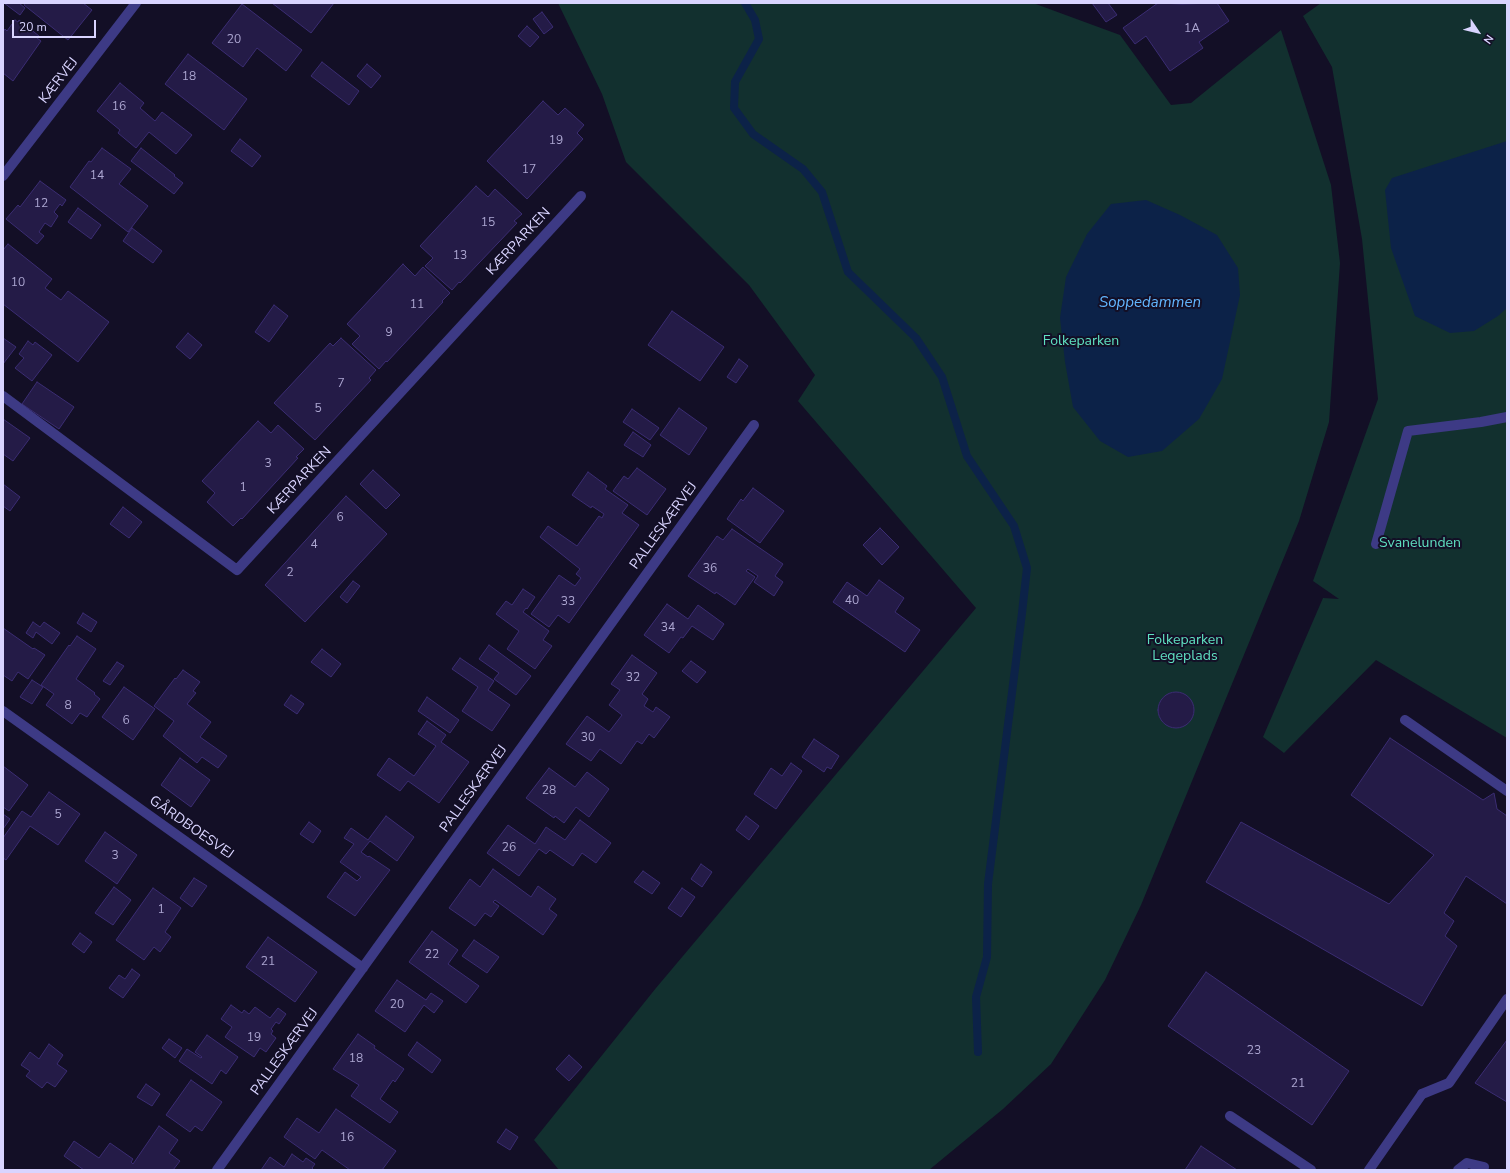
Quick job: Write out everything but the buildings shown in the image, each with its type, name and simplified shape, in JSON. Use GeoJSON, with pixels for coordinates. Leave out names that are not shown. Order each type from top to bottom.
{"type":"FeatureCollection","features":[{"type":"Feature","properties":{"kind":"street","name":"KÆRVEJ"},"geometry":{"type":"LineString","coordinates":[[3,176],[136,3]]}},
{"type":"Feature","properties":{"kind":"street","name":"KÆRPARKEN"},"geometry":{"type":"LineString","coordinates":[[3,396],[236,570],[581,196]]}},
{"type":"Feature","properties":{"kind":"street"},"geometry":{"type":"LineString","coordinates":[[1376,544],[1408,431],[1481,422],[1507,417]]}},
{"type":"Feature","properties":{"kind":"street","name":"PALLESKÆRVEJ"},"geometry":{"type":"LineString","coordinates":[[217,1170],[754,425]]}},
{"type":"Feature","properties":{"kind":"street","name":"GÅRDBOESVEJ"},"geometry":{"type":"LineString","coordinates":[[3,711],[363,968]]}},
{"type":"Feature","properties":{"kind":"street"},"geometry":{"type":"LineString","coordinates":[[1405,720],[1507,791]]}},
{"type":"Feature","properties":{"kind":"street"},"geometry":{"type":"LineString","coordinates":[[1369,1170],[1422,1094],[1449,1083],[1507,999]]}},
{"type":"Feature","properties":{"kind":"street"},"geometry":{"type":"LineString","coordinates":[[1230,1116],[1311,1170]]}},
{"type":"Feature","properties":{"kind":"street"},"geometry":{"type":"LineString","coordinates":[[1458,1170],[1467,1163],[1484,1167]]}},
{"type":"Feature","properties":{"kind":"green space","name":"Folkeparken"},"geometry":{"type":"Polygon","coordinates":[[[558,3],[1033,3],[1120,35],[1171,105],[1191,103],[1281,30],[1331,185],[1340,263],[1329,422],[1299,521],[1141,905],[1105,980],[1051,1064],[1003,1109],[929,1170],[559,1170],[534,1140],[656,988],[976,608],[798,401],[815,375],[749,285],[626,162],[602,94],[558,3]]]}},
{"type":"Feature","properties":{"kind":"green space","name":"Svanelunden"},"geometry":{"type":"Polygon","coordinates":[[[1321,3],[1507,3],[1507,738],[1376,660],[1284,753],[1263,737],[1323,598],[1339,599],[1313,581],[1378,399],[1362,239],[1332,67],[1303,16],[1321,3]]]}},
{"type":"Feature","properties":{"kind":"water"},"geometry":{"type":"Polygon","coordinates":[[[1507,141],[1507,308],[1498,316],[1474,331],[1450,333],[1415,316],[1391,248],[1385,190],[1392,178],[1507,141]]]}},
{"type":"Feature","properties":{"kind":"water","name":"Soppedammen"},"geometry":{"type":"Polygon","coordinates":[[[1146,200],[1180,215],[1217,235],[1238,268],[1240,295],[1222,379],[1199,419],[1162,451],[1128,457],[1100,441],[1073,407],[1065,362],[1060,318],[1066,277],[1087,234],[1111,204],[1146,200]]]}},
{"type":"Feature","properties":{"kind":"waterway"},"geometry":{"type":"LineString","coordinates":[[745,3],[755,20],[759,39],[735,82],[734,108],[753,134],[803,169],[822,192],[848,272],[916,338],[942,377],[967,456],[1014,526],[1027,568],[988,884],[987,957],[976,997],[978,1052]]}},
{"type":"Feature","properties":{"kind":"park label","name":"Folkeparken Legeplads"},"geometry":{"type":"Point","coordinates":[1185,650]}}]}
